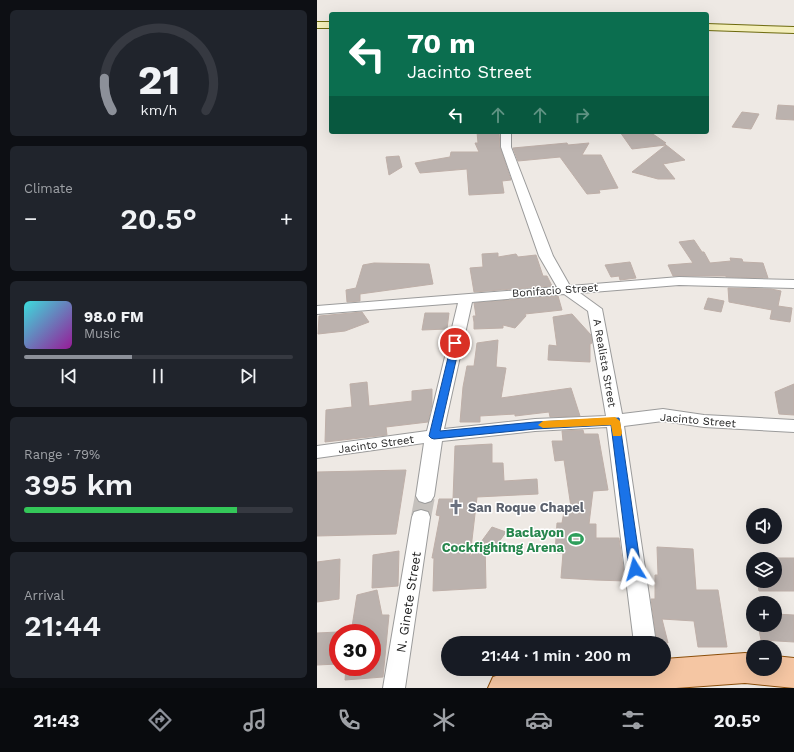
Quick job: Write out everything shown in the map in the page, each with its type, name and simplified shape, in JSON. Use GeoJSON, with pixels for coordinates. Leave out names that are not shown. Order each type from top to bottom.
{"type":"FeatureCollection","features":[{"type":"Feature","properties":{"kind":"main road"},"geometry":{"type":"LineString","coordinates":[[317,25],[329,25]]}},
{"type":"Feature","properties":{"kind":"main road"},"geometry":{"type":"LineString","coordinates":[[709,27],[794,30]]}},
{"type":"Feature","properties":{"kind":"main road"},"geometry":{"type":"LineString","coordinates":[[671,671],[746,668]]}},
{"type":"Feature","properties":{"kind":"main road"},"geometry":{"type":"LineString","coordinates":[[782,672],[794,673]]}},
{"type":"Feature","properties":{"kind":"main road"},"geometry":{"type":"LineString","coordinates":[[505,688],[613,676]]}},
{"type":"Feature","properties":{"kind":"street","name":"A Realista Street"},"geometry":{"type":"LineString","coordinates":[[506,134],[507,147],[546,256],[565,289],[595,309],[615,421],[644,636]]}},
{"type":"Feature","properties":{"kind":"street","name":"Bonifacio Street"},"geometry":{"type":"LineString","coordinates":[[317,310],[679,281],[794,284]]}},
{"type":"Feature","properties":{"kind":"street"},"geometry":{"type":"LineString","coordinates":[[425,496],[434,436],[466,297]]}},
{"type":"Feature","properties":{"kind":"street","name":"Jacinto Street"},"geometry":{"type":"LineString","coordinates":[[317,452],[434,436],[535,425],[615,421],[663,415],[703,421],[794,426]]}},
{"type":"Feature","properties":{"kind":"street","name":"N. Ginete Street"},"geometry":{"type":"LineString","coordinates":[[394,688],[421,517]]}},
{"type":"Feature","properties":{"kind":"building"},"geometry":{"type":"Polygon","coordinates":[[[778,105],[794,106],[794,120],[776,119],[778,105]]]}},
{"type":"Feature","properties":{"kind":"building"},"geometry":{"type":"Polygon","coordinates":[[[742,112],[759,114],[751,129],[732,127],[742,112]]]}},
{"type":"Feature","properties":{"kind":"building"},"geometry":{"type":"Polygon","coordinates":[[[477,134],[499,134],[500,147],[511,180],[502,181],[504,193],[469,195],[467,169],[420,173],[415,163],[450,157],[451,152],[479,152],[475,143],[478,143],[477,134]]]}},
{"type":"Feature","properties":{"kind":"building"},"geometry":{"type":"Polygon","coordinates":[[[621,134],[653,134],[666,143],[664,143],[666,145],[632,149],[621,134]]]}},
{"type":"Feature","properties":{"kind":"building"},"geometry":{"type":"Polygon","coordinates":[[[567,143],[568,145],[589,143],[582,155],[601,155],[618,188],[599,190],[600,193],[587,194],[560,157],[518,161],[513,148],[567,143]]]}},
{"type":"Feature","properties":{"kind":"building"},"geometry":{"type":"Polygon","coordinates":[[[666,145],[685,160],[663,164],[675,179],[658,179],[632,172],[666,145]]]}},
{"type":"Feature","properties":{"kind":"building"},"geometry":{"type":"Polygon","coordinates":[[[399,156],[402,167],[389,175],[386,157],[399,156]]]}},
{"type":"Feature","properties":{"kind":"building"},"geometry":{"type":"Polygon","coordinates":[[[694,240],[702,252],[704,252],[710,263],[731,261],[730,258],[742,259],[743,262],[763,263],[768,278],[673,276],[668,265],[693,263],[679,242],[694,240]]]}},
{"type":"Feature","properties":{"kind":"building"},"geometry":{"type":"Polygon","coordinates":[[[498,253],[498,257],[516,254],[518,257],[536,255],[543,276],[547,276],[552,286],[474,292],[470,268],[483,267],[482,254],[498,253]]]}},
{"type":"Feature","properties":{"kind":"building"},"geometry":{"type":"Polygon","coordinates":[[[630,262],[636,278],[620,280],[619,276],[611,277],[605,265],[630,262]]]}},
{"type":"Feature","properties":{"kind":"building"},"geometry":{"type":"Polygon","coordinates":[[[374,263],[429,264],[433,284],[360,294],[360,301],[347,302],[346,290],[356,288],[363,265],[374,263]]]}},
{"type":"Feature","properties":{"kind":"building"},"geometry":{"type":"Polygon","coordinates":[[[728,288],[771,289],[781,291],[778,306],[792,308],[790,322],[770,319],[772,310],[729,302],[728,288]]]}},
{"type":"Feature","properties":{"kind":"building"},"geometry":{"type":"Polygon","coordinates":[[[558,296],[562,310],[525,314],[526,316],[515,328],[503,325],[503,328],[474,329],[473,316],[476,316],[474,303],[558,296]]]}},
{"type":"Feature","properties":{"kind":"building"},"geometry":{"type":"Polygon","coordinates":[[[708,298],[724,301],[721,312],[704,309],[708,298]]]}},
{"type":"Feature","properties":{"kind":"building"},"geometry":{"type":"Polygon","coordinates":[[[362,312],[369,322],[345,331],[318,334],[319,316],[362,312]]]}},
{"type":"Feature","properties":{"kind":"building"},"geometry":{"type":"Polygon","coordinates":[[[425,313],[449,313],[447,329],[422,330],[425,313]]]}},
{"type":"Feature","properties":{"kind":"building"},"geometry":{"type":"Polygon","coordinates":[[[572,314],[591,335],[592,343],[590,344],[590,362],[548,360],[549,345],[557,346],[553,317],[572,314]]]}},
{"type":"Feature","properties":{"kind":"building"},"geometry":{"type":"Polygon","coordinates":[[[498,340],[496,367],[506,368],[501,398],[571,388],[580,416],[550,417],[549,412],[515,416],[515,414],[480,416],[480,422],[460,422],[463,387],[467,366],[474,366],[477,343],[498,340]]]}},
{"type":"Feature","properties":{"kind":"building"},"geometry":{"type":"Polygon","coordinates":[[[367,382],[369,406],[412,401],[412,391],[432,389],[432,404],[428,422],[386,427],[387,435],[325,442],[326,410],[352,407],[350,384],[367,382]]]}},
{"type":"Feature","properties":{"kind":"building"},"geometry":{"type":"Polygon","coordinates":[[[794,384],[794,415],[779,414],[775,392],[794,384]]]}},
{"type":"Feature","properties":{"kind":"building"},"geometry":{"type":"Polygon","coordinates":[[[583,430],[584,434],[598,434],[608,490],[593,491],[589,524],[596,524],[596,538],[619,538],[625,581],[561,578],[563,553],[555,553],[557,523],[562,523],[565,506],[571,507],[564,460],[555,461],[552,441],[563,441],[562,431],[583,430]]]}},
{"type":"Feature","properties":{"kind":"building"},"geometry":{"type":"Polygon","coordinates":[[[492,444],[492,463],[503,463],[504,481],[537,479],[538,494],[477,497],[470,557],[492,527],[506,532],[496,546],[485,542],[486,588],[433,591],[434,558],[432,558],[440,516],[436,515],[439,499],[453,499],[455,446],[492,444]]]}},
{"type":"Feature","properties":{"kind":"building"},"geometry":{"type":"Polygon","coordinates":[[[406,470],[396,534],[317,536],[317,472],[406,470]]]}},
{"type":"Feature","properties":{"kind":"building"},"geometry":{"type":"Polygon","coordinates":[[[657,547],[693,549],[696,590],[718,590],[727,647],[698,647],[694,621],[662,619],[666,636],[656,636],[651,599],[655,599],[655,575],[658,575],[657,547]]]}},
{"type":"Feature","properties":{"kind":"building"},"geometry":{"type":"Polygon","coordinates":[[[399,551],[398,586],[372,588],[373,555],[399,551]]]}},
{"type":"Feature","properties":{"kind":"building"},"geometry":{"type":"Polygon","coordinates":[[[782,558],[794,558],[794,591],[759,591],[758,588],[782,588],[782,558]]]}},
{"type":"Feature","properties":{"kind":"building"},"geometry":{"type":"Polygon","coordinates":[[[340,559],[339,599],[317,602],[317,562],[340,559]]]}},
{"type":"Feature","properties":{"kind":"building"},"geometry":{"type":"Polygon","coordinates":[[[377,590],[382,615],[389,615],[383,677],[345,680],[345,676],[381,676],[381,624],[352,624],[357,595],[377,590]]]}},
{"type":"Feature","properties":{"kind":"building"},"geometry":{"type":"Polygon","coordinates":[[[782,614],[794,615],[794,642],[782,641],[782,640],[761,640],[759,632],[782,632],[782,614]]]}},
{"type":"Feature","properties":{"kind":"building"},"geometry":{"type":"Polygon","coordinates":[[[329,632],[329,664],[317,665],[317,633],[329,632]]]}},
{"type":"Feature","properties":{"kind":"tunnel"},"geometry":{"type":"LineString","coordinates":[[421,517],[425,496]]}},
{"type":"Feature","properties":{"kind":"slow traffic"},"geometry":{"type":"LineString","coordinates":[[543,425],[615,421],[617,433]]}},
{"type":"Feature","properties":{"kind":"place","name":"San Roque Chapel"},"geometry":{"type":"Point","coordinates":[456,507]}},
{"type":"Feature","properties":{"kind":"place","name":"Baclayon Cockfighitng Arena"},"geometry":{"type":"Point","coordinates":[576,539]}},
{"type":"Feature","properties":{"kind":"route"},"geometry":{"type":"LineString","coordinates":[[455,343],[434,436],[535,425],[615,421],[635,569]]}}]}
